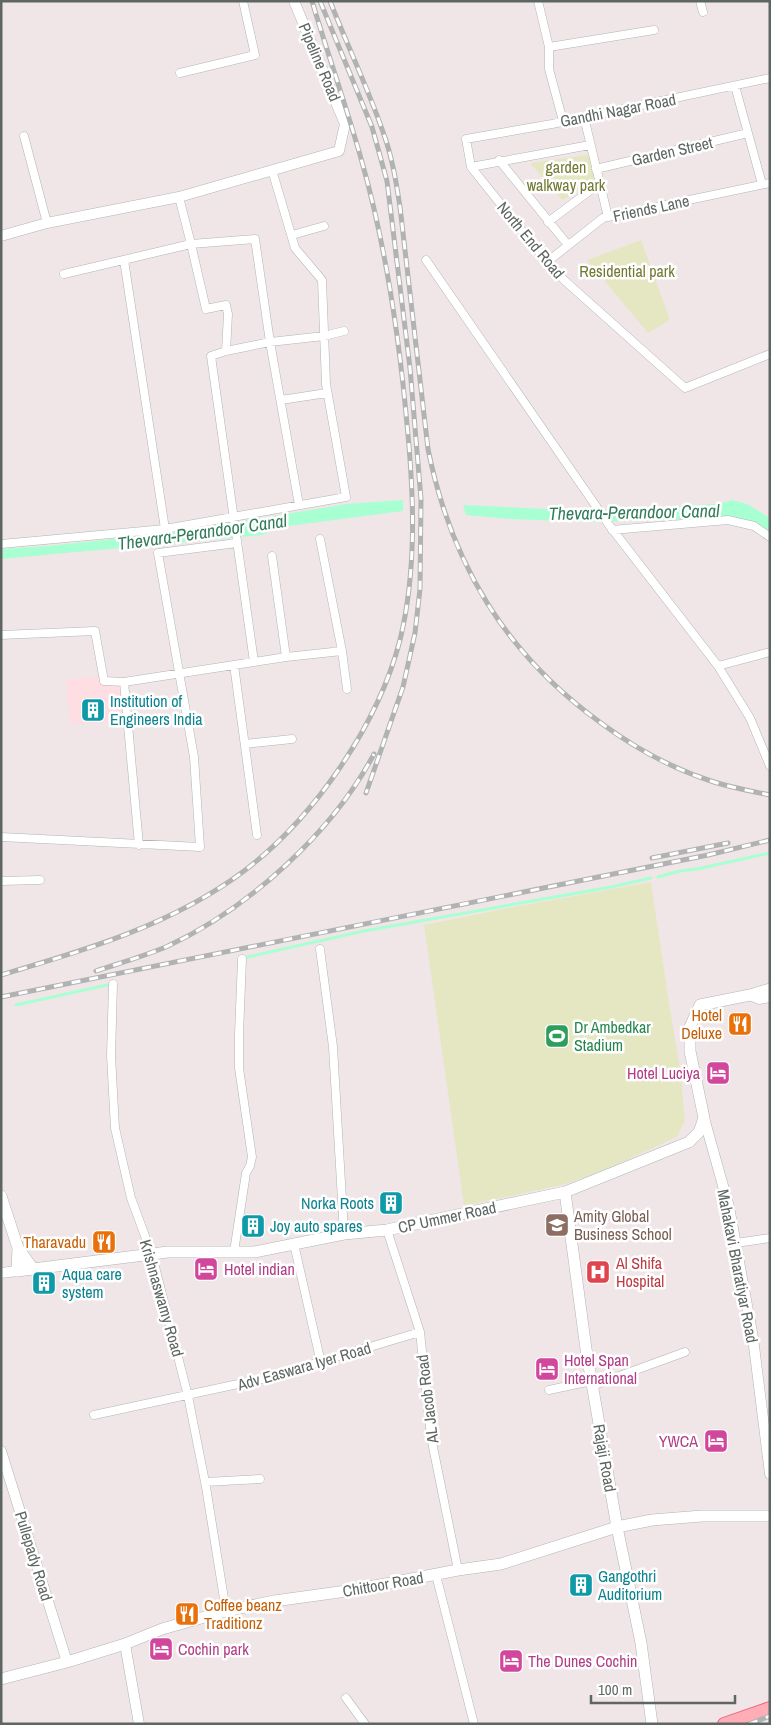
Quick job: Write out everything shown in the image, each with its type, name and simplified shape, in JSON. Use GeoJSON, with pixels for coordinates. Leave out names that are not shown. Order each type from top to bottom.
{"type":"FeatureCollection","features":[{"type":"Feature","properties":{"kind":"main road"},"geometry":{"type":"LineString","coordinates":[[704,1118],[690,1051],[690,1027],[700,1005],[770,989]]}},
{"type":"Feature","properties":{"kind":"main road","name":"CP Ummer Road"},"geometry":{"type":"LineString","coordinates":[[17,1270],[168,1252],[254,1252],[344,1234],[387,1230],[565,1192],[689,1142],[699,1132],[704,1118]]}},
{"type":"Feature","properties":{"kind":"main road","name":"Rajaji Road"},"geometry":{"type":"LineString","coordinates":[[565,1192],[592,1383],[617,1527],[641,1643],[652,1724]]}},
{"type":"Feature","properties":{"kind":"main road"},"geometry":{"type":"LineString","coordinates":[[1,1196],[18,1248],[33,1269]]}},
{"type":"Feature","properties":{"kind":"main road"},"geometry":{"type":"LineString","coordinates":[[17,1270],[18,1248]]}},
{"type":"Feature","properties":{"kind":"main road","name":"Chittoor Road"},"geometry":{"type":"LineString","coordinates":[[1,1679],[66,1662],[125,1644],[162,1629],[226,1611],[274,1601],[354,1590],[458,1570],[501,1564],[617,1527],[652,1520],[702,1516],[770,1516]]}},
{"type":"Feature","properties":{"kind":"main road"},"geometry":{"type":"LineString","coordinates":[[724,1724],[770,1708]]}},
{"type":"Feature","properties":{"kind":"street"},"geometry":{"type":"LineString","coordinates":[[180,73],[255,54],[243,1]]}},
{"type":"Feature","properties":{"kind":"street","name":"Pipeline Road"},"geometry":{"type":"LineString","coordinates":[[272,170],[339,151],[345,124],[294,1]]}},
{"type":"Feature","properties":{"kind":"street"},"geometry":{"type":"LineString","coordinates":[[538,1],[549,47],[549,69],[563,121]]}},
{"type":"Feature","properties":{"kind":"street"},"geometry":{"type":"LineString","coordinates":[[700,1],[703,12]]}},
{"type":"Feature","properties":{"kind":"street"},"geometry":{"type":"LineString","coordinates":[[549,47],[654,30]]}},
{"type":"Feature","properties":{"kind":"street","name":"Gandhi Nagar Road"},"geometry":{"type":"LineString","coordinates":[[466,139],[584,117],[770,78]]}},
{"type":"Feature","properties":{"kind":"street"},"geometry":{"type":"LineString","coordinates":[[734,86],[766,184]]}},
{"type":"Feature","properties":{"kind":"street"},"geometry":{"type":"LineString","coordinates":[[584,117],[608,217]]}},
{"type":"Feature","properties":{"kind":"street","name":"Garden Street"},"geometry":{"type":"LineString","coordinates":[[596,169],[748,133]]}},
{"type":"Feature","properties":{"kind":"street"},"geometry":{"type":"LineString","coordinates":[[24,136],[47,223]]}},
{"type":"Feature","properties":{"kind":"street","name":"North End Road"},"geometry":{"type":"LineString","coordinates":[[466,139],[471,167],[547,262],[564,280],[685,388],[770,354]]}},
{"type":"Feature","properties":{"kind":"street"},"geometry":{"type":"LineString","coordinates":[[471,167],[499,160],[590,145]]}},
{"type":"Feature","properties":{"kind":"street"},"geometry":{"type":"LineString","coordinates":[[499,160],[568,245]]}},
{"type":"Feature","properties":{"kind":"street"},"geometry":{"type":"LineString","coordinates":[[1,236],[47,223],[180,197],[272,170],[295,248],[322,280],[327,393],[346,497],[299,505],[234,520],[165,529],[1,544]]}},
{"type":"Feature","properties":{"kind":"street"},"geometry":{"type":"LineString","coordinates":[[548,222],[600,183]]}},
{"type":"Feature","properties":{"kind":"street","name":"Friends Lane"},"geometry":{"type":"LineString","coordinates":[[547,262],[603,218],[766,184]]}},
{"type":"Feature","properties":{"kind":"street"},"geometry":{"type":"LineString","coordinates":[[180,197],[206,309],[226,305],[228,314],[226,351]]}},
{"type":"Feature","properties":{"kind":"street"},"geometry":{"type":"LineString","coordinates":[[292,235],[324,226]]}},
{"type":"Feature","properties":{"kind":"street"},"geometry":{"type":"LineString","coordinates":[[64,274],[191,244],[255,239],[270,342],[299,505]]}},
{"type":"Feature","properties":{"kind":"street"},"geometry":{"type":"LineString","coordinates":[[124,260],[165,529]]}},
{"type":"Feature","properties":{"kind":"street"},"geometry":{"type":"LineString","coordinates":[[426,260],[610,527],[718,666],[750,718],[770,766]]}},
{"type":"Feature","properties":{"kind":"street"},"geometry":{"type":"LineString","coordinates":[[254,662],[210,356],[270,342],[324,336],[344,331]]}},
{"type":"Feature","properties":{"kind":"street"},"geometry":{"type":"LineString","coordinates":[[281,400],[327,393]]}},
{"type":"Feature","properties":{"kind":"street"},"geometry":{"type":"LineString","coordinates":[[610,527],[728,520],[754,526],[770,537]]}},
{"type":"Feature","properties":{"kind":"street"},"geometry":{"type":"LineString","coordinates":[[320,539],[342,652],[347,689]]}},
{"type":"Feature","properties":{"kind":"street"},"geometry":{"type":"LineString","coordinates":[[1,837],[200,847],[194,757],[158,553],[237,541]]}},
{"type":"Feature","properties":{"kind":"street"},"geometry":{"type":"LineString","coordinates":[[272,556],[286,657]]}},
{"type":"Feature","properties":{"kind":"street"},"geometry":{"type":"LineString","coordinates":[[1,635],[95,631],[104,681],[124,682],[286,657],[342,652]]}},
{"type":"Feature","properties":{"kind":"street"},"geometry":{"type":"LineString","coordinates":[[718,666],[770,652]]}},
{"type":"Feature","properties":{"kind":"street"},"geometry":{"type":"LineString","coordinates":[[234,665],[257,835]]}},
{"type":"Feature","properties":{"kind":"street"},"geometry":{"type":"LineString","coordinates":[[124,682],[139,845]]}},
{"type":"Feature","properties":{"kind":"street"},"geometry":{"type":"LineString","coordinates":[[245,744],[292,739]]}},
{"type":"Feature","properties":{"kind":"street"},"geometry":{"type":"LineString","coordinates":[[1,881],[40,880]]}},
{"type":"Feature","properties":{"kind":"street"},"geometry":{"type":"LineString","coordinates":[[320,950],[333,1047],[344,1234]]}},
{"type":"Feature","properties":{"kind":"street"},"geometry":{"type":"LineString","coordinates":[[234,1252],[246,1174],[252,1157],[239,1068],[242,959]]}},
{"type":"Feature","properties":{"kind":"street","name":"Krishnaswamy Road"},"geometry":{"type":"LineString","coordinates":[[113,984],[111,1056],[115,1128],[131,1198],[152,1255],[188,1396],[206,1482],[226,1611]]}},
{"type":"Feature","properties":{"kind":"street"},"geometry":{"type":"LineString","coordinates":[[750,995],[759,999],[770,997]]}},
{"type":"Feature","properties":{"kind":"street","name":"Mahakavi Bharatiyar Road"},"geometry":{"type":"LineString","coordinates":[[704,1118],[729,1207],[736,1243],[753,1338],[770,1474]]}},
{"type":"Feature","properties":{"kind":"street","name":"AL Jacob Road"},"geometry":{"type":"LineString","coordinates":[[387,1230],[420,1332],[431,1437],[458,1570]]}},
{"type":"Feature","properties":{"kind":"street"},"geometry":{"type":"LineString","coordinates":[[736,1243],[770,1238]]}},
{"type":"Feature","properties":{"kind":"street"},"geometry":{"type":"LineString","coordinates":[[294,1244],[321,1363]]}},
{"type":"Feature","properties":{"kind":"street","name":"CP Ummer Road"},"geometry":{"type":"LineString","coordinates":[[1,1273],[17,1270]]}},
{"type":"Feature","properties":{"kind":"street","name":"Adv Easwara Iyer Road"},"geometry":{"type":"LineString","coordinates":[[94,1415],[266,1378],[420,1332]]}},
{"type":"Feature","properties":{"kind":"street"},"geometry":{"type":"LineString","coordinates":[[549,1390],[592,1383],[685,1352]]}},
{"type":"Feature","properties":{"kind":"street","name":"Pullepady Road"},"geometry":{"type":"LineString","coordinates":[[1,1451],[66,1662]]}},
{"type":"Feature","properties":{"kind":"street"},"geometry":{"type":"LineString","coordinates":[[206,1482],[260,1479]]}},
{"type":"Feature","properties":{"kind":"street"},"geometry":{"type":"LineString","coordinates":[[436,1575],[474,1724]]}},
{"type":"Feature","properties":{"kind":"street"},"geometry":{"type":"LineString","coordinates":[[125,1644],[139,1724]]}},
{"type":"Feature","properties":{"kind":"street"},"geometry":{"type":"LineString","coordinates":[[346,1698],[365,1724]]}},
{"type":"Feature","properties":{"kind":"shaded area"},"geometry":{"type":"Polygon","coordinates":[[[103,676],[103,684],[125,685],[128,722],[70,724],[66,680],[103,676]]]}},
{"type":"Feature","properties":{"kind":"green space","name":"garden walkway park"},"geometry":{"type":"Polygon","coordinates":[[[588,155],[596,181],[562,200],[530,163],[588,155]]]}},
{"type":"Feature","properties":{"kind":"green space","name":"Residential park"},"geometry":{"type":"Polygon","coordinates":[[[641,240],[670,320],[648,333],[587,260],[641,240]]]}},
{"type":"Feature","properties":{"kind":"green space","name":"Dr Ambedkar Stadium"},"geometry":{"type":"Polygon","coordinates":[[[651,882],[680,1068],[685,1121],[677,1137],[602,1171],[565,1184],[464,1206],[424,925],[651,882]]]}},
{"type":"Feature","properties":{"kind":"water","name":"Thevara-Perandoor Canal"},"geometry":{"type":"Polygon","coordinates":[[[403,500],[403,511],[281,527],[261,535],[1,559],[1,549],[169,533],[347,504],[403,500]]]}},
{"type":"Feature","properties":{"kind":"water","name":"Thevara-Perandoor Canal"},"geometry":{"type":"Polygon","coordinates":[[[733,500],[747,504],[770,518],[770,531],[758,524],[730,517],[601,522],[510,519],[466,515],[463,505],[590,511],[717,504],[733,500]]]}},
{"type":"Feature","properties":{"kind":"waterway"},"geometry":{"type":"LineString","coordinates":[[658,877],[770,853]]}},
{"type":"Feature","properties":{"kind":"waterway"},"geometry":{"type":"LineString","coordinates":[[243,958],[364,931],[611,887],[651,878]]}},
{"type":"Feature","properties":{"kind":"waterway"},"geometry":{"type":"LineString","coordinates":[[16,1005],[107,985]]}},
{"type":"Feature","properties":{"kind":"railway"},"geometry":{"type":"LineString","coordinates":[[1,975],[65,956],[158,921],[188,907],[244,871],[295,824],[340,768],[376,704],[390,672],[400,640],[412,560],[411,478],[404,391],[385,259],[378,226],[362,162],[312,1]]}},
{"type":"Feature","properties":{"kind":"railway"},"geometry":{"type":"LineString","coordinates":[[320,1],[372,127],[387,181],[410,368],[421,499],[420,589],[415,633],[403,687],[366,793]]}},
{"type":"Feature","properties":{"kind":"railway"},"geometry":{"type":"LineString","coordinates":[[330,1],[371,99],[391,159],[400,207],[428,449],[438,491],[451,530],[468,568],[487,603],[510,636],[537,667],[567,696],[601,723],[641,750],[684,771],[721,784],[770,795]]}},
{"type":"Feature","properties":{"kind":"railway"},"geometry":{"type":"LineString","coordinates":[[96,971],[168,946],[198,930],[258,889],[312,839],[335,812],[374,754]]}},
{"type":"Feature","properties":{"kind":"railway"},"geometry":{"type":"LineString","coordinates":[[1,997],[708,855],[770,840]]}},
{"type":"Feature","properties":{"kind":"railway"},"geometry":{"type":"LineString","coordinates":[[652,858],[728,843]]}},
{"type":"Feature","properties":{"kind":"railway"},"geometry":{"type":"LineString","coordinates":[[749,1724],[770,1716]]}},
{"type":"Feature","properties":{"kind":"place","name":"Institution of Engineers India"},"geometry":{"type":"Point","coordinates":[93,710]}},
{"type":"Feature","properties":{"kind":"place","name":"Hotel Deluxe"},"geometry":{"type":"Point","coordinates":[740,1024]}},
{"type":"Feature","properties":{"kind":"place","name":"Dr Ambedkar Stadium"},"geometry":{"type":"Point","coordinates":[557,1036]}},
{"type":"Feature","properties":{"kind":"place","name":"Hotel Luciya"},"geometry":{"type":"Point","coordinates":[718,1073]}},
{"type":"Feature","properties":{"kind":"place","name":"Norka Roots"},"geometry":{"type":"Point","coordinates":[391,1203]}},
{"type":"Feature","properties":{"kind":"place","name":"Amity Global Business School"},"geometry":{"type":"Point","coordinates":[557,1225]}},
{"type":"Feature","properties":{"kind":"place","name":"Joy auto spares"},"geometry":{"type":"Point","coordinates":[253,1226]}},
{"type":"Feature","properties":{"kind":"place","name":"Tharavadu"},"geometry":{"type":"Point","coordinates":[104,1242]}},
{"type":"Feature","properties":{"kind":"place","name":"Hotel indian"},"geometry":{"type":"Point","coordinates":[206,1269]}},
{"type":"Feature","properties":{"kind":"place","name":"Al Shifa Hospital"},"geometry":{"type":"Point","coordinates":[598,1272]}},
{"type":"Feature","properties":{"kind":"place","name":"Aqua care system"},"geometry":{"type":"Point","coordinates":[44,1283]}},
{"type":"Feature","properties":{"kind":"place","name":"Hotel Span International"},"geometry":{"type":"Point","coordinates":[547,1369]}},
{"type":"Feature","properties":{"kind":"place","name":"YWCA"},"geometry":{"type":"Point","coordinates":[716,1441]}},
{"type":"Feature","properties":{"kind":"place","name":"Gangothri Auditorium"},"geometry":{"type":"Point","coordinates":[581,1585]}},
{"type":"Feature","properties":{"kind":"place","name":"Coffee beanz Traditionz"},"geometry":{"type":"Point","coordinates":[187,1614]}},
{"type":"Feature","properties":{"kind":"place","name":"Cochin park"},"geometry":{"type":"Point","coordinates":[161,1649]}},
{"type":"Feature","properties":{"kind":"place","name":"The Dunes Cochin"},"geometry":{"type":"Point","coordinates":[511,1661]}}]}
